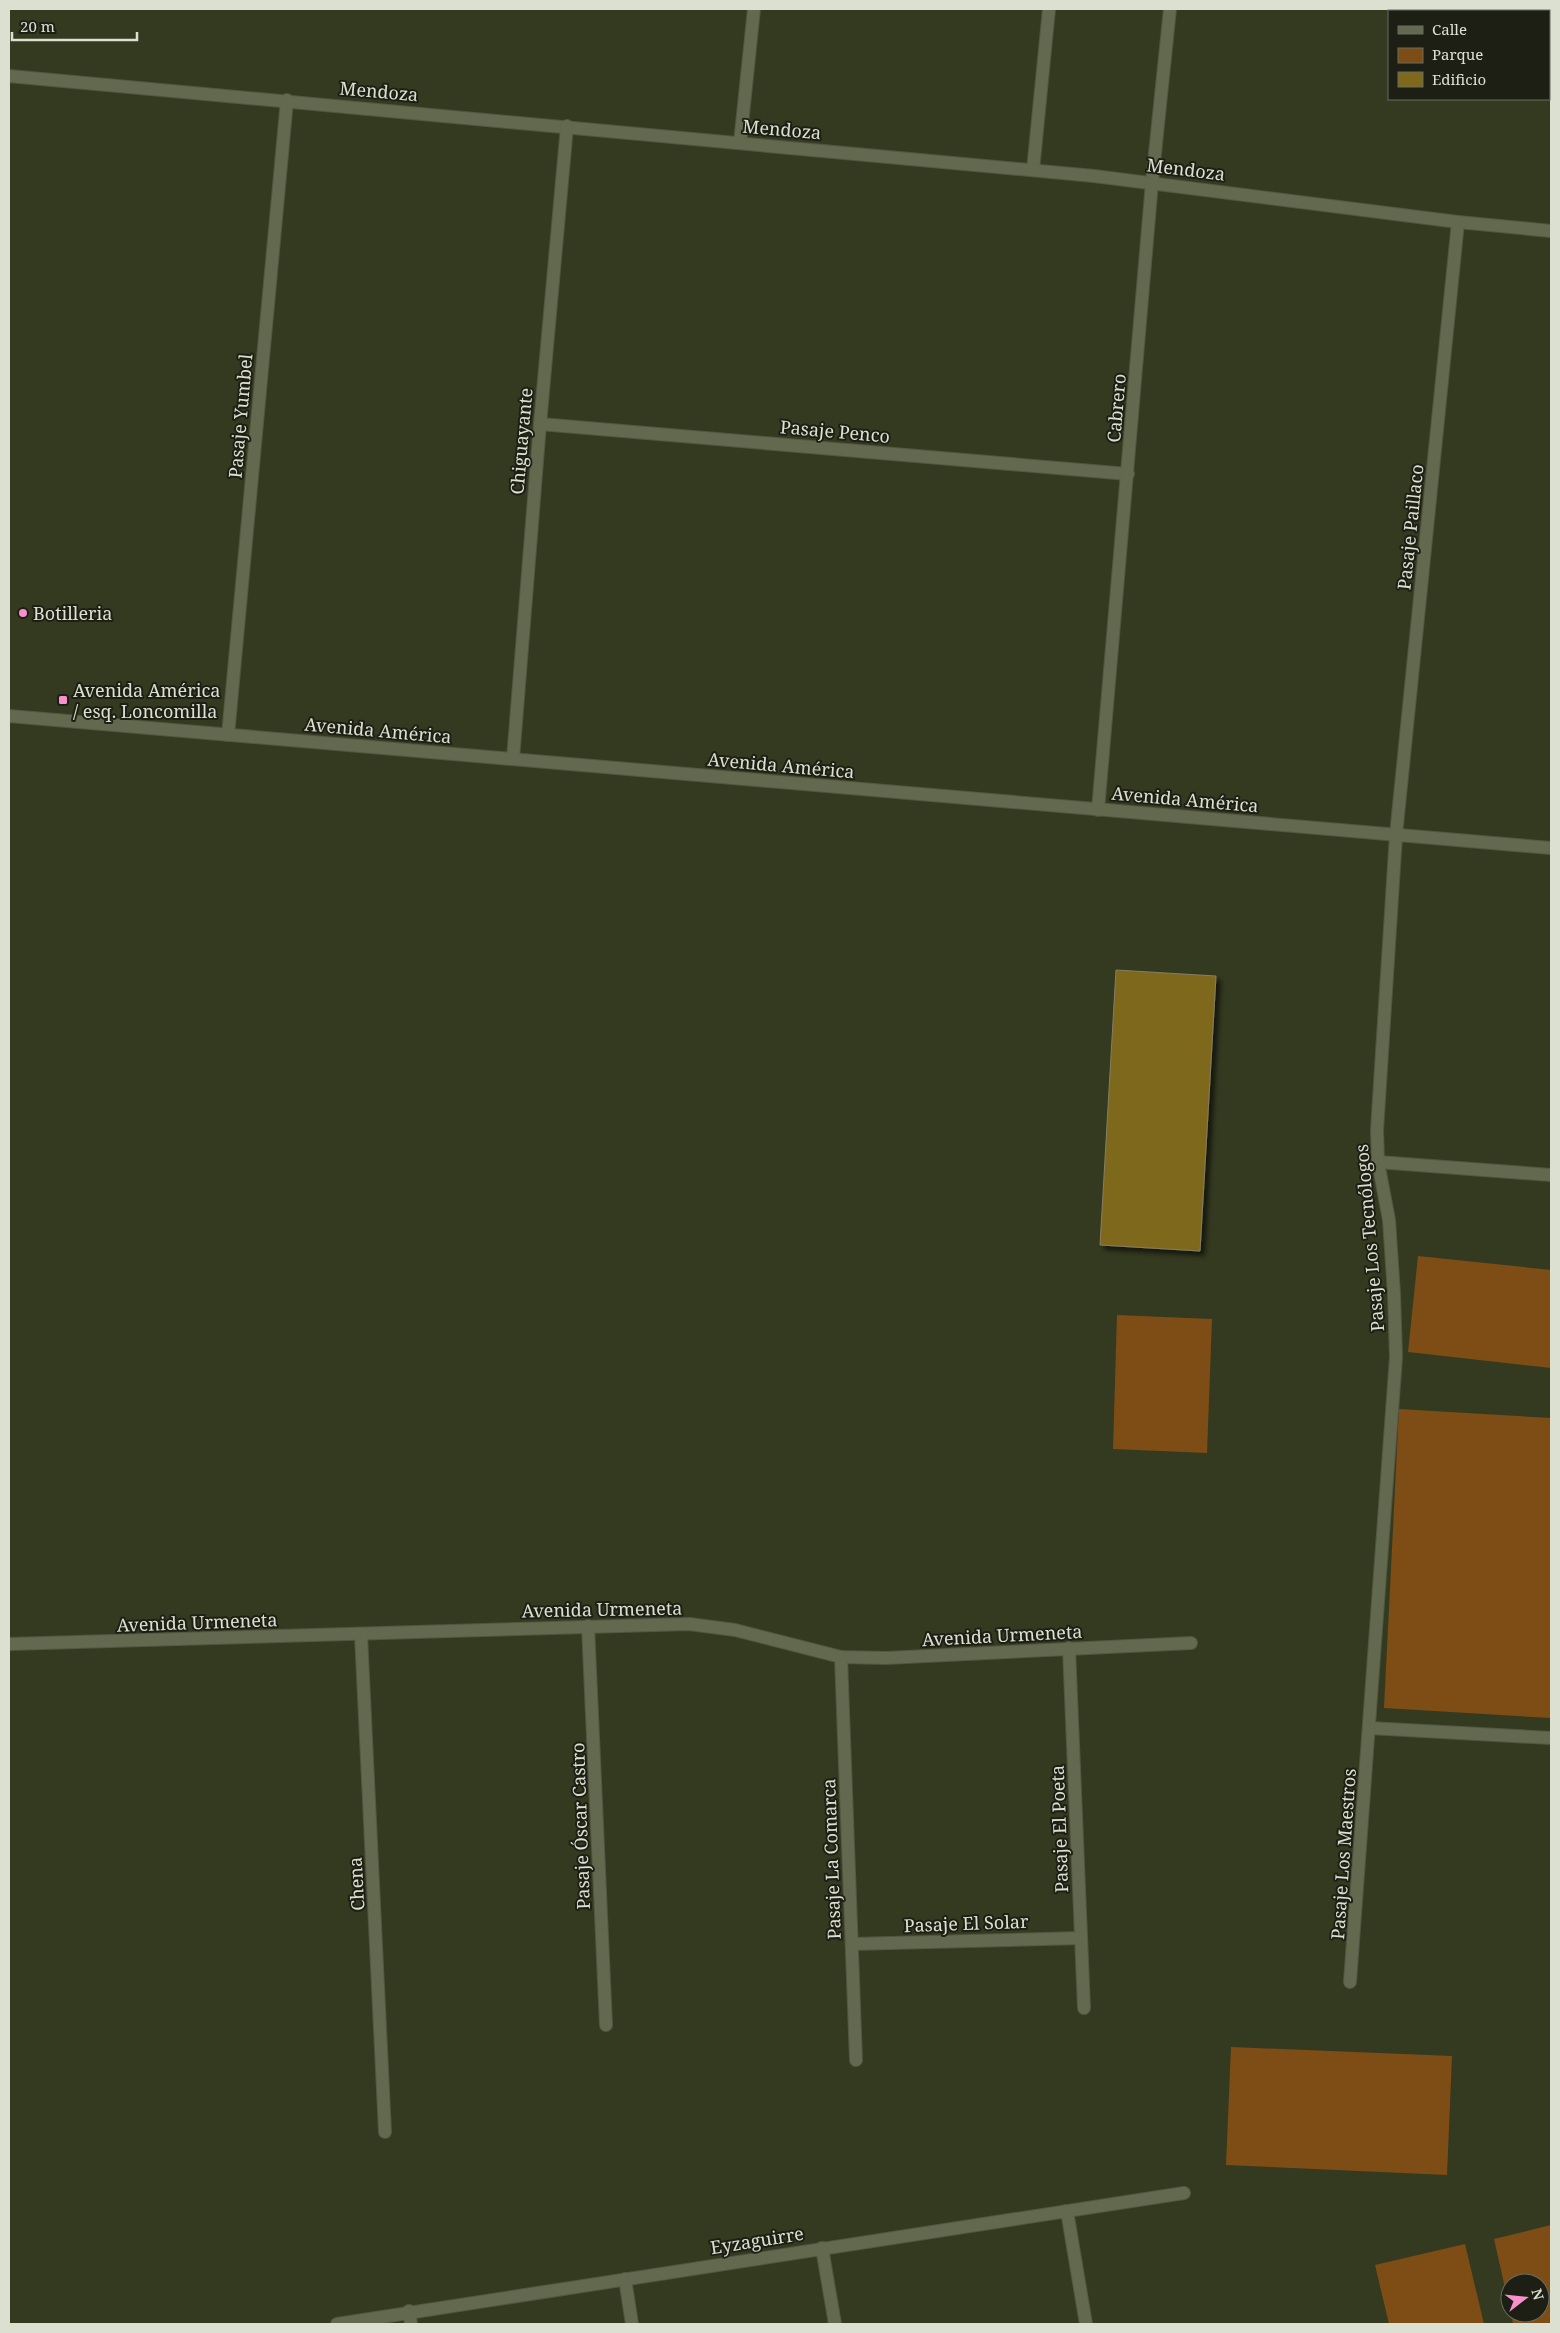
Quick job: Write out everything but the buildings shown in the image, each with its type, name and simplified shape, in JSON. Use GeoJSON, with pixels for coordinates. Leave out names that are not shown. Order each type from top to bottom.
{"type":"FeatureCollection","features":[{"type":"Feature","properties":{"kind":"street"},"geometry":{"type":"LineString","coordinates":[[740,143],[754,9]]}},
{"type":"Feature","properties":{"kind":"street"},"geometry":{"type":"LineString","coordinates":[[1032,170],[1050,9]]}},
{"type":"Feature","properties":{"kind":"street","name":"Cabrero"},"geometry":{"type":"LineString","coordinates":[[1098,810],[1152,182],[1170,9]]}},
{"type":"Feature","properties":{"kind":"street","name":"Mendoza"},"geometry":{"type":"LineString","coordinates":[[9,76],[287,100],[1152,182],[1458,222],[1551,231]]}},
{"type":"Feature","properties":{"kind":"street","name":"Pasaje Yumbel"},"geometry":{"type":"LineString","coordinates":[[228,735],[287,100]]}},
{"type":"Feature","properties":{"kind":"street","name":"Chiguayante"},"geometry":{"type":"LineString","coordinates":[[513,759],[540,424],[567,126]]}},
{"type":"Feature","properties":{"kind":"street","name":"Pasaje Paillaco"},"geometry":{"type":"LineString","coordinates":[[1396,835],[1458,222]]}},
{"type":"Feature","properties":{"kind":"street","name":"Pasaje Penco"},"geometry":{"type":"LineString","coordinates":[[540,424],[1128,474]]}},
{"type":"Feature","properties":{"kind":"street","name":"Avenida América"},"geometry":{"type":"LineString","coordinates":[[9,716],[1551,848]]}},
{"type":"Feature","properties":{"kind":"street","name":"Pasaje Los Tecnólogos"},"geometry":{"type":"LineString","coordinates":[[1370,1728],[1396,1358],[1389,1220],[1378,1162],[1377,1130],[1396,835]]}},
{"type":"Feature","properties":{"kind":"street"},"geometry":{"type":"LineString","coordinates":[[1378,1162],[1551,1175]]}},
{"type":"Feature","properties":{"kind":"street","name":"Avenida Urmeneta"},"geometry":{"type":"LineString","coordinates":[[9,1644],[689,1624],[735,1630],[841,1657],[886,1658],[1191,1643]]}},
{"type":"Feature","properties":{"kind":"street","name":"Pasaje Óscar Castro"},"geometry":{"type":"LineString","coordinates":[[588,1626],[606,2025]]}},
{"type":"Feature","properties":{"kind":"street","name":"Chena"},"geometry":{"type":"LineString","coordinates":[[361,1635],[385,2132]]}},
{"type":"Feature","properties":{"kind":"street","name":"Pasaje El Poeta"},"geometry":{"type":"LineString","coordinates":[[1069,1648],[1084,2008]]}},
{"type":"Feature","properties":{"kind":"street","name":"Pasaje La Comarca"},"geometry":{"type":"LineString","coordinates":[[841,1657],[856,2060]]}},
{"type":"Feature","properties":{"kind":"street"},"geometry":{"type":"LineString","coordinates":[[1370,1728],[1551,1738]]}},
{"type":"Feature","properties":{"kind":"street","name":"Pasaje Los Maestros"},"geometry":{"type":"LineString","coordinates":[[1350,1982],[1370,1728]]}},
{"type":"Feature","properties":{"kind":"street","name":"Pasaje El Solar"},"geometry":{"type":"LineString","coordinates":[[852,1944],[1081,1938]]}},
{"type":"Feature","properties":{"kind":"street","name":"Eyzaguirre"},"geometry":{"type":"LineString","coordinates":[[337,2324],[410,2318],[625,2279],[1184,2193]]}},
{"type":"Feature","properties":{"kind":"street"},"geometry":{"type":"LineString","coordinates":[[1067,2210],[1086,2324]]}},
{"type":"Feature","properties":{"kind":"street"},"geometry":{"type":"LineString","coordinates":[[822,2248],[835,2324]]}},
{"type":"Feature","properties":{"kind":"street"},"geometry":{"type":"LineString","coordinates":[[625,2279],[632,2324]]}},
{"type":"Feature","properties":{"kind":"green space"},"geometry":{"type":"Polygon","coordinates":[[[1418,1256],[1551,1270],[1551,1368],[1408,1352],[1418,1256]]]}},
{"type":"Feature","properties":{"kind":"green space"},"geometry":{"type":"Polygon","coordinates":[[[1117,1315],[1212,1319],[1207,1453],[1113,1449],[1117,1315]]]}},
{"type":"Feature","properties":{"kind":"green space"},"geometry":{"type":"Polygon","coordinates":[[[1399,1409],[1551,1418],[1551,1718],[1384,1708],[1399,1409]]]}},
{"type":"Feature","properties":{"kind":"green space"},"geometry":{"type":"Polygon","coordinates":[[[1231,2047],[1452,2056],[1447,2175],[1226,2165],[1231,2047]]]}},
{"type":"Feature","properties":{"kind":"green space"},"geometry":{"type":"Polygon","coordinates":[[[1551,2225],[1551,2324],[1513,2324],[1550,2323],[1550,2273],[1502,2273],[1494,2239],[1551,2225]]]}},
{"type":"Feature","properties":{"kind":"green space"},"geometry":{"type":"Polygon","coordinates":[[[1465,2244],[1484,2324],[1389,2324],[1375,2265],[1465,2244]]]}},
{"type":"Feature","properties":{"kind":"place","name":"Botilleria"},"geometry":{"type":"Point","coordinates":[23,613]}},
{"type":"Feature","properties":{"kind":"place","name":"Avenida América / esq. Loncomilla"},"geometry":{"type":"Point","coordinates":[63,700]}}]}
